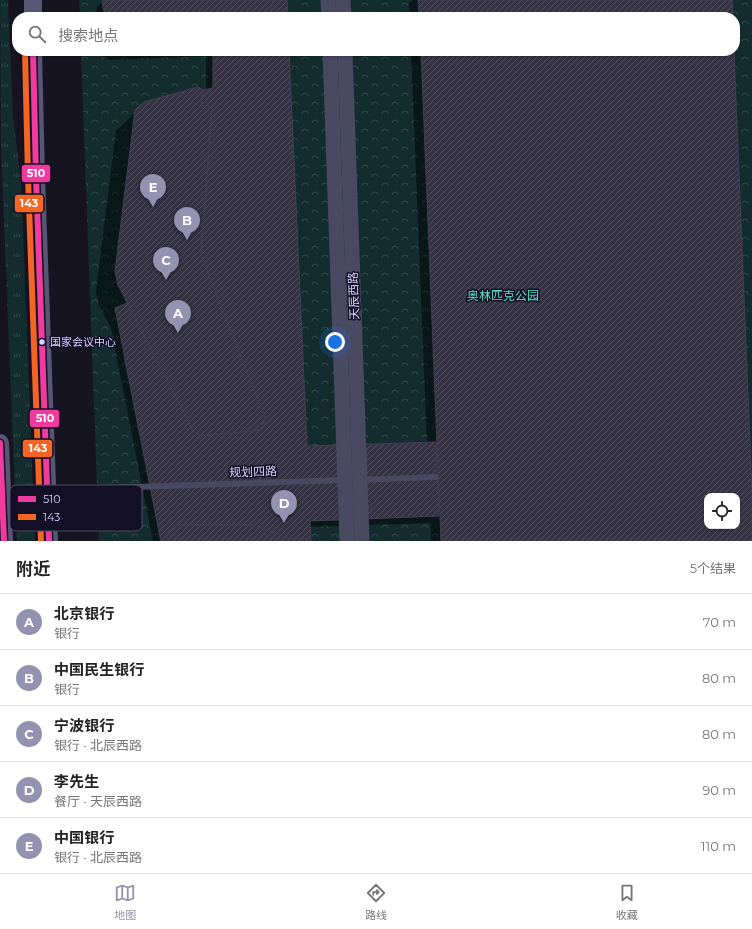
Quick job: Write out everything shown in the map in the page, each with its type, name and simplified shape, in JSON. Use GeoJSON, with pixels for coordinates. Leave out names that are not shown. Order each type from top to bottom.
{"type":"FeatureCollection","features":[{"type":"Feature","properties":{"kind":"main road"},"geometry":{"type":"LineString","coordinates":[[33,0],[33,12]]}},
{"type":"Feature","properties":{"kind":"main road"},"geometry":{"type":"LineString","coordinates":[[34,56],[36,185],[48,485]]}},
{"type":"Feature","properties":{"kind":"main road"},"geometry":{"type":"LineString","coordinates":[[0,443],[4,541]]}},
{"type":"Feature","properties":{"kind":"main road"},"geometry":{"type":"LineString","coordinates":[[50,531],[50,541]]}},
{"type":"Feature","properties":{"kind":"street"},"geometry":{"type":"LineString","coordinates":[[328,0],[329,12]]}},
{"type":"Feature","properties":{"kind":"street"},"geometry":{"type":"LineString","coordinates":[[343,0],[344,12]]}},
{"type":"Feature","properties":{"kind":"street","name":"天辰西路"},"geometry":{"type":"LineString","coordinates":[[330,56],[347,541]]}},
{"type":"Feature","properties":{"kind":"street","name":"天辰西路"},"geometry":{"type":"LineString","coordinates":[[345,56],[362,541]]}},
{"type":"Feature","properties":{"kind":"lane","name":"规划四路"},"geometry":{"type":"LineString","coordinates":[[142,486],[436,477]]}},
{"type":"Feature","properties":{"kind":"green space"},"geometry":{"type":"Polygon","coordinates":[[[0,0],[8,0],[13,116],[21,181],[33,485],[15,485],[1,148],[0,0]]]}},
{"type":"Feature","properties":{"kind":"green space","name":"奥林匹克公园"},"geometry":{"type":"Polygon","coordinates":[[[79,0],[752,0],[752,541],[99,541],[99,531],[142,531],[142,485],[97,485],[81,56],[740,56],[740,12],[80,12],[79,0]]]}},
{"type":"Feature","properties":{"kind":"green space"},"geometry":{"type":"Polygon","coordinates":[[[17,531],[35,531],[35,541],[17,541],[17,531]]]}},
{"type":"Feature","properties":{"kind":"building"},"geometry":{"type":"Polygon","coordinates":[[[123,0],[273,0],[270,12],[129,12],[123,0]]]}},
{"type":"Feature","properties":{"kind":"building"},"geometry":{"type":"Polygon","coordinates":[[[287,0],[288,12],[104,12],[102,1],[287,0]]]}},
{"type":"Feature","properties":{"kind":"building"},"geometry":{"type":"Polygon","coordinates":[[[418,0],[732,0],[733,12],[419,12],[418,0]]]}},
{"type":"Feature","properties":{"kind":"building"},"geometry":{"type":"Polygon","coordinates":[[[213,56],[289,56],[307,446],[436,442],[439,516],[310,521],[311,541],[296,541],[253,525],[177,525],[168,532],[167,541],[161,541],[115,308],[127,303],[194,432],[202,436],[260,430],[265,418],[201,255],[212,107],[201,105],[203,90],[213,88],[213,56]]]}},
{"type":"Feature","properties":{"kind":"building"},"geometry":{"type":"Polygon","coordinates":[[[421,56],[734,56],[752,494],[752,541],[441,541],[421,56]]]}},
{"type":"Feature","properties":{"kind":"building"},"geometry":{"type":"Polygon","coordinates":[[[198,87],[203,90],[201,105],[212,107],[201,255],[265,418],[260,430],[202,436],[194,432],[118,285],[115,271],[135,110],[144,102],[198,87]]]}},
{"type":"Feature","properties":{"kind":"building"},"geometry":{"type":"Polygon","coordinates":[[[177,525],[253,525],[296,541],[167,541],[168,532],[177,525]]]}},
{"type":"Feature","properties":{"kind":"transit line","name":"143"},"geometry":{"type":"LineString","coordinates":[[25,56],[39,485]]}},
{"type":"Feature","properties":{"kind":"transit line","name":"510"},"geometry":{"type":"LineString","coordinates":[[33,56],[47,485]]}},
{"type":"Feature","properties":{"kind":"transit line","name":"510"},"geometry":{"type":"LineString","coordinates":[[0,443],[4,541]]}},
{"type":"Feature","properties":{"kind":"transit line","name":"143"},"geometry":{"type":"LineString","coordinates":[[41,531],[41,541]]}},
{"type":"Feature","properties":{"kind":"transit line","name":"510"},"geometry":{"type":"LineString","coordinates":[[49,531],[49,541]]}},
{"type":"Feature","properties":{"kind":"place","name":"中国银行"},"geometry":{"type":"Point","coordinates":[153,207]}},
{"type":"Feature","properties":{"kind":"place","name":"中国民生银行"},"geometry":{"type":"Point","coordinates":[187,240]}},
{"type":"Feature","properties":{"kind":"place","name":"宁波银行"},"geometry":{"type":"Point","coordinates":[166,280]}},
{"type":"Feature","properties":{"kind":"place","name":"北京银行"},"geometry":{"type":"Point","coordinates":[178,333]}},
{"type":"Feature","properties":{"kind":"place","name":"国家会议中心"},"geometry":{"type":"Point","coordinates":[42,342]}},
{"type":"Feature","properties":{"kind":"place","name":"李先生"},"geometry":{"type":"Point","coordinates":[284,523]}}]}
